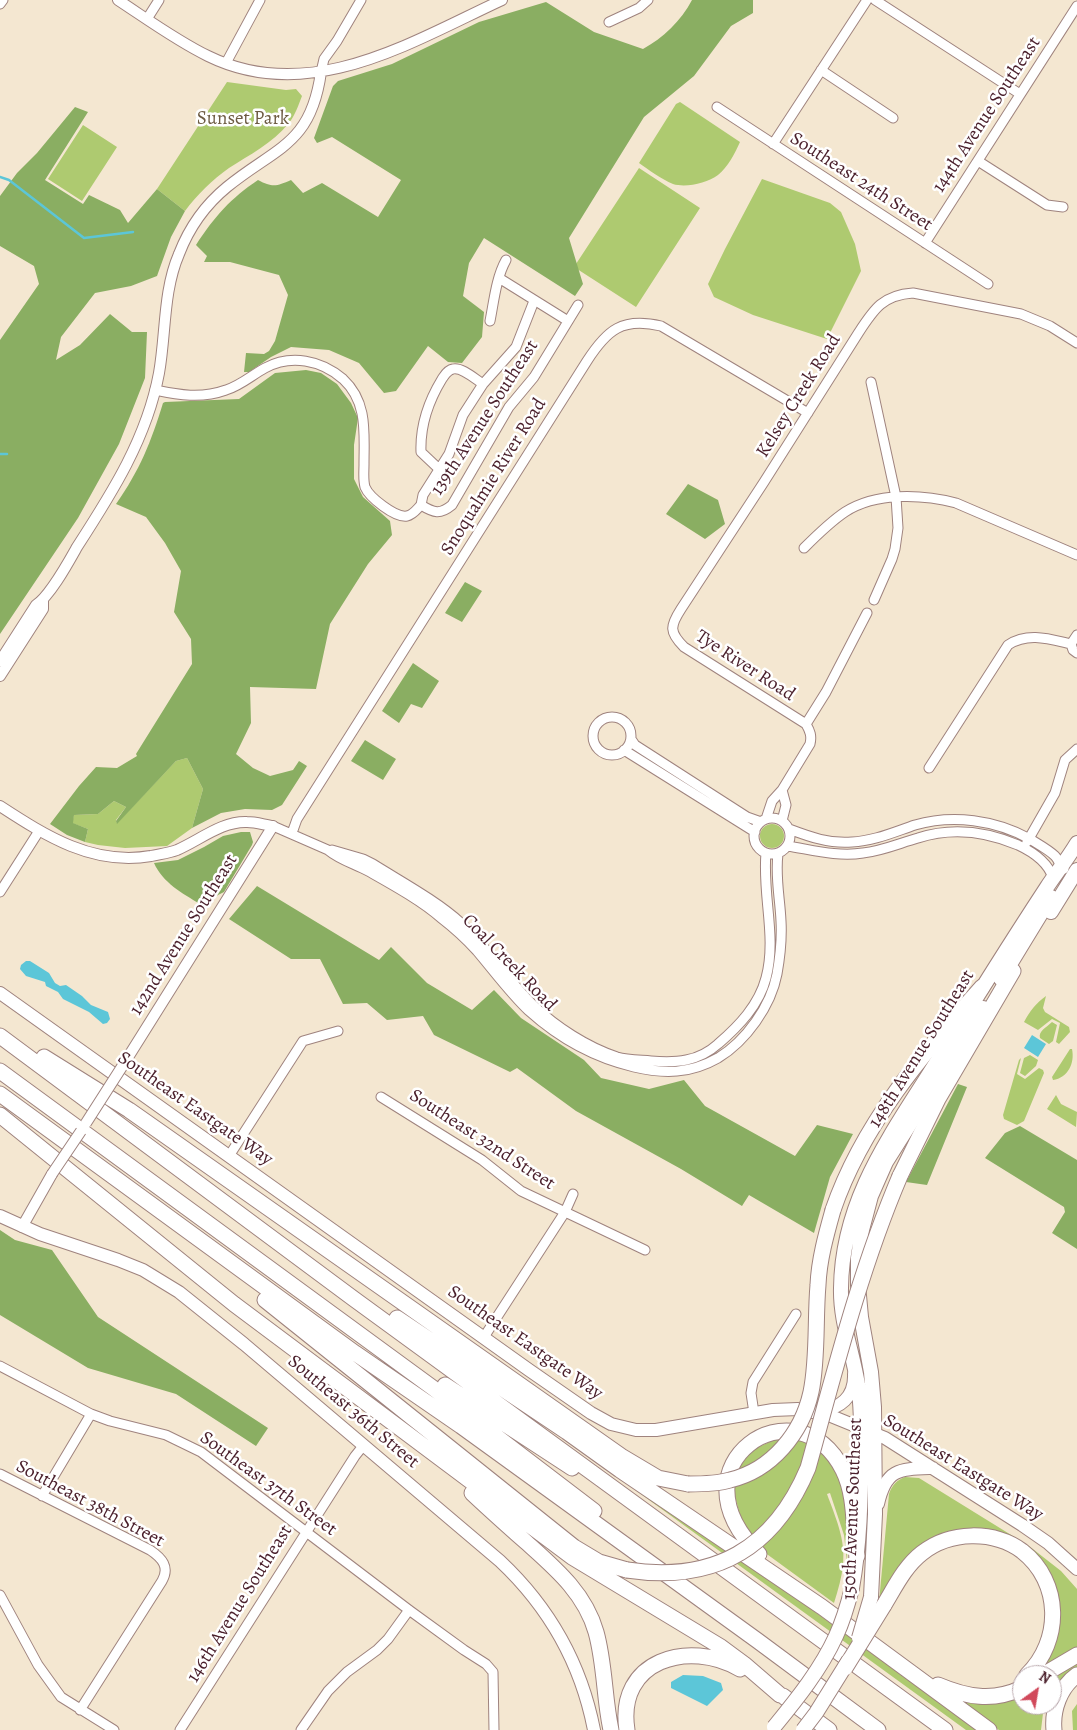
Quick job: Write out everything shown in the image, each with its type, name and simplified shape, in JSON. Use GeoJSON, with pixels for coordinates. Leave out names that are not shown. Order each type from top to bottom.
{"type":"FeatureCollection","features":[{"type":"Feature","properties":{"kind":"highway"},"geometry":{"type":"LineString","coordinates":[[5,1098],[151,1214],[310,1335],[574,1547],[600,1562],[627,1570],[669,1574],[687,1572],[711,1566],[748,1548],[770,1530],[786,1510],[801,1485],[808,1468],[862,1277],[900,1176],[938,1099],[1013,971]]}},
{"type":"Feature","properties":{"kind":"highway"},"geometry":{"type":"LineString","coordinates":[[0,1031],[129,1110],[627,1460],[658,1478],[688,1484],[730,1480],[758,1468],[779,1452],[800,1424],[812,1390],[818,1282],[824,1241],[832,1210],[840,1190],[853,1162],[883,1111],[940,1035],[985,994]]}},
{"type":"Feature","properties":{"kind":"highway"},"geometry":{"type":"LineString","coordinates":[[0,1036],[354,1299],[945,1730]]}},
{"type":"Feature","properties":{"kind":"highway"},"geometry":{"type":"LineString","coordinates":[[0,1060],[34,1090],[528,1460],[758,1641]]}},
{"type":"Feature","properties":{"kind":"highway"},"geometry":{"type":"LineString","coordinates":[[0,1071],[34,1090]]}},
{"type":"Feature","properties":{"kind":"highway"},"geometry":{"type":"LineString","coordinates":[[5,1098],[355,1353],[460,1426],[758,1641],[878,1730]]}},
{"type":"Feature","properties":{"kind":"highway"},"geometry":{"type":"LineString","coordinates":[[0,1115],[234,1304],[412,1439],[572,1557],[721,1647],[780,1694]]}},
{"type":"Feature","properties":{"kind":"highway"},"geometry":{"type":"LineString","coordinates":[[103,1142],[421,1369],[553,1457],[582,1474],[614,1488]]}},
{"type":"Feature","properties":{"kind":"highway"},"geometry":{"type":"LineString","coordinates":[[354,1299],[391,1314],[567,1432],[822,1607],[989,1730]]}},
{"type":"Feature","properties":{"kind":"highway"},"geometry":{"type":"LineString","coordinates":[[764,1558],[743,1536],[735,1522],[727,1498],[727,1480],[736,1459],[752,1442],[763,1435],[788,1431],[810,1437],[825,1446],[840,1466],[850,1488],[857,1556]]}},
{"type":"Feature","properties":{"kind":"highway"},"geometry":{"type":"LineString","coordinates":[[567,1432],[710,1519],[764,1558],[822,1607]]}},
{"type":"Feature","properties":{"kind":"highway"},"geometry":{"type":"LineString","coordinates":[[412,1439],[552,1566],[577,1593],[590,1617],[598,1640],[611,1730]]}},
{"type":"Feature","properties":{"kind":"highway"},"geometry":{"type":"LineString","coordinates":[[845,1668],[914,1560],[938,1543],[968,1536],[984,1536],[1003,1542],[1021,1551],[1043,1576],[1053,1607],[1053,1624],[1050,1641],[1036,1665]]}},
{"type":"Feature","properties":{"kind":"highway"},"geometry":{"type":"LineString","coordinates":[[627,1730],[626,1717],[631,1690],[647,1670],[657,1662],[671,1657],[695,1654],[722,1660],[751,1675],[829,1730]]}},
{"type":"Feature","properties":{"kind":"highway"},"geometry":{"type":"LineString","coordinates":[[1060,1665],[1077,1655]]}},
{"type":"Feature","properties":{"kind":"highway"},"geometry":{"type":"LineString","coordinates":[[895,1661],[931,1682],[954,1692],[970,1696],[998,1697],[1012,1693]]}},
{"type":"Feature","properties":{"kind":"highway"},"geometry":{"type":"LineString","coordinates":[[1054,1730],[1055,1708],[1065,1687],[1077,1676]]}},
{"type":"Feature","properties":{"kind":"highway"},"geometry":{"type":"LineString","coordinates":[[970,1696],[988,1694],[1012,1685]]}},
{"type":"Feature","properties":{"kind":"main road","name":"148th Avenue Southeast"},"geometry":{"type":"LineString","coordinates":[[858,1272],[862,1230],[877,1180],[1057,872],[1077,843]]}},
{"type":"Feature","properties":{"kind":"main road","name":"148th Avenue Southeast"},"geometry":{"type":"LineString","coordinates":[[843,1264],[849,1226],[867,1175],[985,994],[1013,971],[1076,874]]}},
{"type":"Feature","properties":{"kind":"main road","name":"Southeast Eastgate Way"},"geometry":{"type":"LineString","coordinates":[[0,993],[484,1337],[610,1424],[636,1430],[656,1430],[754,1413],[798,1409],[817,1412],[885,1438],[1048,1543],[1077,1569]]}},
{"type":"Feature","properties":{"kind":"main road","name":"Southeast 36th Street"},"geometry":{"type":"LineString","coordinates":[[0,1216],[40,1234],[118,1260],[143,1270],[163,1281],[199,1307],[500,1561],[534,1596],[557,1630],[570,1655],[584,1693],[594,1730]]}},
{"type":"Feature","properties":{"kind":"main road","name":"150th Avenue Southeast"},"geometry":{"type":"LineString","coordinates":[[803,1730],[845,1668],[863,1628],[871,1597],[875,1514],[867,1431],[841,1302],[843,1264]]}},
{"type":"Feature","properties":{"kind":"main road","name":"150th Avenue Southeast"},"geometry":{"type":"LineString","coordinates":[[773,1729],[826,1656],[841,1625],[852,1588],[857,1556],[860,1502],[873,1386],[861,1317],[858,1272]]}},
{"type":"Feature","properties":{"kind":"main road"},"geometry":{"type":"LineString","coordinates":[[817,1412],[839,1406],[849,1396],[854,1380],[854,1362]]}},
{"type":"Feature","properties":{"kind":"main road"},"geometry":{"type":"LineString","coordinates":[[875,1514],[882,1488],[893,1475],[905,1469],[933,1468]]}},
{"type":"Feature","properties":{"kind":"street"},"geometry":{"type":"LineString","coordinates":[[0,4],[2,0]]}},
{"type":"Feature","properties":{"kind":"street"},"geometry":{"type":"LineString","coordinates":[[118,0],[208,56],[246,69],[280,74],[321,72],[359,63],[502,0]]}},
{"type":"Feature","properties":{"kind":"street"},"geometry":{"type":"LineString","coordinates":[[147,19],[158,0]]}},
{"type":"Feature","properties":{"kind":"street"},"geometry":{"type":"LineString","coordinates":[[226,63],[260,0]]}},
{"type":"Feature","properties":{"kind":"street"},"geometry":{"type":"LineString","coordinates":[[0,676],[42,609],[43,601],[123,473],[144,426],[160,366],[168,291],[172,273],[183,243],[194,224],[215,198],[238,178],[286,146],[294,138],[316,102],[324,59],[361,0]]}},
{"type":"Feature","properties":{"kind":"street"},"geometry":{"type":"LineString","coordinates":[[608,22],[639,8],[648,0]]}},
{"type":"Feature","properties":{"kind":"street"},"geometry":{"type":"LineString","coordinates":[[773,144],[867,0]]}},
{"type":"Feature","properties":{"kind":"street"},"geometry":{"type":"LineString","coordinates":[[876,0],[1020,94]]}},
{"type":"Feature","properties":{"kind":"street","name":"144th Avenue Southeast"},"geometry":{"type":"LineString","coordinates":[[925,243],[1077,6]]}},
{"type":"Feature","properties":{"kind":"street"},"geometry":{"type":"LineString","coordinates":[[821,70],[893,118]]}},
{"type":"Feature","properties":{"kind":"street","name":"Southeast 24th Street"},"geometry":{"type":"LineString","coordinates":[[717,107],[988,284]]}},
{"type":"Feature","properties":{"kind":"street"},"geometry":{"type":"LineString","coordinates":[[978,161],[1047,205],[1063,207]]}},
{"type":"Feature","properties":{"kind":"street"},"geometry":{"type":"LineString","coordinates":[[490,321],[501,269],[506,260]]}},
{"type":"Feature","properties":{"kind":"street"},"geometry":{"type":"LineString","coordinates":[[499,278],[568,321]]}},
{"type":"Feature","properties":{"kind":"street","name":"Kelsey Creek Road"},"geometry":{"type":"LineString","coordinates":[[676,617],[871,314],[878,306],[893,296],[918,294],[1030,316],[1077,343]]}},
{"type":"Feature","properties":{"kind":"street","name":"139th Avenue Southeast"},"geometry":{"type":"LineString","coordinates":[[155,390],[188,396],[214,393],[234,387],[277,362],[306,360],[315,363],[342,378],[355,393],[358,400],[364,420],[364,481],[367,491],[374,499],[399,515],[408,516],[421,505],[423,495],[449,454],[463,415],[483,384],[516,346],[534,301]]}},
{"type":"Feature","properties":{"kind":"street","name":"139th Avenue Southeast"},"geometry":{"type":"LineString","coordinates":[[421,505],[432,512],[446,510],[452,505],[509,407],[534,377],[578,305]]}},
{"type":"Feature","properties":{"kind":"street","name":"Snoqualmie River Road"},"geometry":{"type":"LineString","coordinates":[[292,833],[297,819],[567,391],[599,343],[611,331],[634,323],[649,323],[661,326],[808,413]]}},
{"type":"Feature","properties":{"kind":"street","name":"139th Avenue Southeast"},"geometry":{"type":"LineString","coordinates":[[439,469],[421,452],[426,411],[432,396],[448,371],[454,368],[461,370],[483,384]]}},
{"type":"Feature","properties":{"kind":"street"},"geometry":{"type":"LineString","coordinates":[[871,382],[896,497],[898,528],[895,549],[874,600]]}},
{"type":"Feature","properties":{"kind":"street"},"geometry":{"type":"LineString","coordinates":[[804,548],[846,512],[862,504],[896,497],[942,499],[956,503],[1077,555]]}},
{"type":"Feature","properties":{"kind":"street"},"geometry":{"type":"LineString","coordinates":[[0,661],[36,605],[43,601]]}},
{"type":"Feature","properties":{"kind":"street"},"geometry":{"type":"LineString","coordinates":[[806,724],[826,692],[867,613]]}},
{"type":"Feature","properties":{"kind":"street","name":"Tye River Road"},"geometry":{"type":"LineString","coordinates":[[676,617],[672,627],[673,633],[684,647],[806,724],[812,736],[810,744],[782,790]]}},
{"type":"Feature","properties":{"kind":"street"},"geometry":{"type":"LineString","coordinates":[[1071,644],[1077,635]]}},
{"type":"Feature","properties":{"kind":"street"},"geometry":{"type":"LineString","coordinates":[[929,768],[1008,645],[1028,637],[1038,637],[1071,644]]}},
{"type":"Feature","properties":{"kind":"street"},"geometry":{"type":"LineString","coordinates":[[1071,644],[1073,650],[1077,653]]}},
{"type":"Feature","properties":{"kind":"street"},"geometry":{"type":"LineString","coordinates":[[614,716],[620,718],[630,728],[631,739],[629,745],[624,750],[616,755],[600,751],[596,747],[592,736],[595,725],[606,717],[614,716]]}},
{"type":"Feature","properties":{"kind":"street"},"geometry":{"type":"LineString","coordinates":[[631,739],[635,745],[747,817],[763,821],[777,819],[782,821],[789,829],[825,841],[851,843],[880,838],[924,823],[953,819],[969,820],[990,824],[1029,839],[1056,857],[1057,872]]}},
{"type":"Feature","properties":{"kind":"street"},"geometry":{"type":"LineString","coordinates":[[1023,848],[1055,793],[1065,760],[1077,749]]}},
{"type":"Feature","properties":{"kind":"street"},"geometry":{"type":"LineString","coordinates":[[624,750],[754,832]]}},
{"type":"Feature","properties":{"kind":"street"},"geometry":{"type":"LineString","coordinates":[[782,790],[772,801],[763,821],[754,832],[756,845],[766,853],[778,854],[788,846],[790,840],[789,829]]}},
{"type":"Feature","properties":{"kind":"street"},"geometry":{"type":"LineString","coordinates":[[782,790],[786,804],[782,821]]}},
{"type":"Feature","properties":{"kind":"street"},"geometry":{"type":"LineString","coordinates":[[0,806],[39,831],[83,851],[126,858],[141,858],[171,852],[236,822],[254,822],[273,826]]}},
{"type":"Feature","properties":{"kind":"street","name":"Coal Creek Road"},"geometry":{"type":"LineString","coordinates":[[273,826],[328,850],[382,880],[440,916],[476,950],[528,1010],[555,1032],[578,1046],[615,1062],[665,1072],[691,1070],[722,1055],[743,1039],[761,1012],[777,975],[780,950],[781,923],[776,869],[778,854]]}},
{"type":"Feature","properties":{"kind":"street","name":"142nd Avenue Southeast"},"geometry":{"type":"LineString","coordinates":[[22,1227],[52,1174],[125,1062],[273,826]]}},
{"type":"Feature","properties":{"kind":"street"},"geometry":{"type":"LineString","coordinates":[[0,892],[39,831]]}},
{"type":"Feature","properties":{"kind":"street"},"geometry":{"type":"LineString","coordinates":[[788,846],[828,853],[862,854],[931,834],[961,831],[991,835],[1023,848],[1057,872],[1076,874]]}},
{"type":"Feature","properties":{"kind":"street","name":"Coal Creek Road"},"geometry":{"type":"LineString","coordinates":[[328,850],[337,850],[373,864],[461,923],[533,1005],[567,1031],[599,1049],[618,1057],[662,1062],[680,1062],[704,1054],[726,1038],[750,1012],[763,988],[770,944],[764,869],[766,853]]}},
{"type":"Feature","properties":{"kind":"street"},"geometry":{"type":"LineString","coordinates":[[229,1156],[303,1041],[338,1031]]}},
{"type":"Feature","properties":{"kind":"street","name":"Southeast 32nd Street"},"geometry":{"type":"LineString","coordinates":[[381,1097],[482,1160],[521,1191],[645,1250]]}},
{"type":"Feature","properties":{"kind":"street"},"geometry":{"type":"LineString","coordinates":[[484,1337],[565,1212],[573,1194]]}},
{"type":"Feature","properties":{"kind":"street"},"geometry":{"type":"LineString","coordinates":[[754,1413],[751,1393],[753,1382],[796,1314]]}},
{"type":"Feature","properties":{"kind":"street","name":"Southeast 37th Street"},"geometry":{"type":"LineString","coordinates":[[0,1366],[91,1414],[110,1421],[166,1435],[201,1452],[409,1610],[486,1664],[492,1672],[494,1730]]}},
{"type":"Feature","properties":{"kind":"street"},"geometry":{"type":"LineString","coordinates":[[42,1496],[91,1414]]}},
{"type":"Feature","properties":{"kind":"street","name":"146th Avenue Southeast"},"geometry":{"type":"LineString","coordinates":[[180,1730],[306,1531],[363,1446]]}},
{"type":"Feature","properties":{"kind":"street","name":"Southeast 38th Street"},"geometry":{"type":"LineString","coordinates":[[0,1474],[150,1550],[161,1558],[164,1563],[165,1573],[162,1581],[80,1710]]}},
{"type":"Feature","properties":{"kind":"street"},"geometry":{"type":"LineString","coordinates":[[0,1595],[48,1680],[61,1697],[114,1730]]}},
{"type":"Feature","properties":{"kind":"street"},"geometry":{"type":"LineString","coordinates":[[301,1730],[328,1691],[347,1672],[377,1650],[388,1639],[409,1610]]}},
{"type":"Feature","properties":{"kind":"green space"},"geometry":{"type":"Polygon","coordinates":[[[692,0],[753,0],[753,13],[731,26],[694,76],[644,117],[569,238],[583,284],[575,296],[484,238],[469,263],[463,296],[484,312],[482,337],[462,363],[448,362],[428,346],[396,391],[384,393],[359,363],[329,350],[291,347],[271,357],[249,372],[244,372],[246,353],[264,354],[269,351],[275,341],[288,295],[279,275],[230,262],[204,262],[207,256],[196,245],[216,217],[231,201],[258,180],[275,185],[291,180],[303,193],[322,183],[378,217],[401,180],[332,137],[317,143],[314,138],[333,86],[338,81],[392,64],[479,22],[546,2],[594,32],[643,49],[658,40],[671,28],[683,15],[692,0]]]}},
{"type":"Feature","properties":{"kind":"green space","name":"Sunset Park"},"geometry":{"type":"Polygon","coordinates":[[[227,82],[286,90],[296,89],[302,96],[293,118],[282,131],[268,143],[217,177],[185,211],[157,189],[227,82]]]}},
{"type":"Feature","properties":{"kind":"green space"},"geometry":{"type":"Polygon","coordinates":[[[680,102],[740,142],[722,172],[708,180],[690,185],[673,184],[639,163],[676,104],[680,102]]]}},
{"type":"Feature","properties":{"kind":"green space"},"geometry":{"type":"Polygon","coordinates":[[[75,107],[88,112],[45,180],[83,204],[89,195],[120,210],[128,223],[157,189],[185,211],[171,237],[157,276],[131,286],[95,293],[61,337],[56,360],[80,345],[110,314],[132,332],[147,332],[145,378],[119,444],[78,518],[0,634],[0,340],[39,284],[34,266],[0,246],[0,196],[17,173],[37,153],[75,107]]]}},
{"type":"Feature","properties":{"kind":"green space"},"geometry":{"type":"Polygon","coordinates":[[[83,125],[117,147],[82,201],[48,179],[83,125]]]}},
{"type":"Feature","properties":{"kind":"green space"},"geometry":{"type":"Polygon","coordinates":[[[639,168],[700,208],[636,307],[574,267],[639,168]]]}},
{"type":"Feature","properties":{"kind":"green space"},"geometry":{"type":"Polygon","coordinates":[[[762,179],[830,203],[841,212],[855,244],[861,271],[827,339],[753,315],[714,297],[708,284],[762,179]]]}},
{"type":"Feature","properties":{"kind":"green space"},"geometry":{"type":"Polygon","coordinates":[[[306,370],[321,373],[337,384],[351,403],[358,418],[354,445],[354,479],[363,497],[390,521],[392,535],[368,564],[330,624],[316,689],[250,687],[251,723],[236,754],[253,768],[270,776],[293,770],[299,761],[307,766],[282,805],[272,810],[245,809],[221,813],[192,828],[203,789],[187,758],[176,761],[117,824],[116,821],[126,807],[114,801],[98,814],[74,815],[73,823],[88,829],[85,842],[67,835],[50,824],[96,767],[117,768],[137,756],[136,754],[192,664],[191,639],[174,612],[181,571],[165,543],[146,517],[116,504],[144,455],[163,403],[239,399],[275,373],[306,370]]]}},
{"type":"Feature","properties":{"kind":"green space"},"geometry":{"type":"Polygon","coordinates":[[[688,484],[718,500],[725,524],[705,539],[666,514],[688,484]]]}},
{"type":"Feature","properties":{"kind":"green space"},"geometry":{"type":"Polygon","coordinates":[[[465,582],[482,591],[462,622],[445,613],[465,582]]]}},
{"type":"Feature","properties":{"kind":"green space"},"geometry":{"type":"Polygon","coordinates":[[[413,663],[439,681],[422,708],[411,704],[399,723],[382,711],[413,663]]]}},
{"type":"Feature","properties":{"kind":"green space"},"geometry":{"type":"Polygon","coordinates":[[[365,740],[396,759],[383,780],[351,761],[365,740]]]}},
{"type":"Feature","properties":{"kind":"green space"},"geometry":{"type":"Polygon","coordinates":[[[187,758],[203,789],[192,828],[167,846],[125,848],[85,842],[88,829],[72,823],[74,815],[98,814],[114,801],[126,807],[116,820],[117,823],[176,761],[187,758]]]}},
{"type":"Feature","properties":{"kind":"green space"},"geometry":{"type":"Polygon","coordinates":[[[772,824],[777,825],[783,831],[783,841],[777,847],[772,848],[767,847],[761,841],[760,836],[761,831],[767,825],[772,824]]]}},
{"type":"Feature","properties":{"kind":"green space"},"geometry":{"type":"Polygon","coordinates":[[[250,832],[252,845],[224,892],[200,904],[168,882],[154,863],[178,860],[223,836],[250,832]]]}},
{"type":"Feature","properties":{"kind":"green space"},"geometry":{"type":"Polygon","coordinates":[[[257,886],[379,960],[391,947],[427,983],[472,1010],[494,990],[521,1018],[584,1060],[601,1078],[649,1089],[684,1080],[705,1106],[795,1156],[817,1125],[853,1134],[830,1177],[814,1233],[749,1195],[742,1206],[681,1169],[576,1111],[517,1068],[510,1072],[434,1035],[423,1016],[387,1020],[367,1003],[343,1004],[320,959],[291,959],[229,919],[257,886]]]}},
{"type":"Feature","properties":{"kind":"green space"},"geometry":{"type":"Polygon","coordinates":[[[1046,996],[1043,1008],[1045,1012],[1069,1027],[1070,1032],[1059,1044],[1056,1042],[1060,1023],[1052,1019],[1038,1030],[1024,1022],[1039,1001],[1046,996]]]}},
{"type":"Feature","properties":{"kind":"green space"},"geometry":{"type":"Polygon","coordinates":[[[1052,1022],[1057,1025],[1053,1041],[1049,1044],[1040,1036],[1042,1031],[1052,1022]]]}},
{"type":"Feature","properties":{"kind":"green space"},"geometry":{"type":"Polygon","coordinates":[[[1070,1049],[1072,1049],[1073,1054],[1069,1069],[1063,1076],[1053,1080],[1052,1077],[1070,1049]]]}},
{"type":"Feature","properties":{"kind":"green space"},"geometry":{"type":"Polygon","coordinates":[[[1030,1055],[1038,1060],[1036,1066],[1025,1076],[1020,1073],[1024,1058],[1030,1055]]]}},
{"type":"Feature","properties":{"kind":"green space"},"geometry":{"type":"Polygon","coordinates":[[[1021,1058],[1017,1074],[1025,1079],[1039,1068],[1044,1073],[1024,1121],[1017,1125],[1004,1119],[1003,1115],[1021,1058]]]}},
{"type":"Feature","properties":{"kind":"green space"},"geometry":{"type":"Polygon","coordinates":[[[958,1084],[967,1087],[927,1185],[906,1182],[958,1084]]]}},
{"type":"Feature","properties":{"kind":"green space"},"geometry":{"type":"Polygon","coordinates":[[[1056,1095],[1061,1104],[1077,1112],[1076,1127],[1047,1109],[1056,1095]]]}},
{"type":"Feature","properties":{"kind":"green space"},"geometry":{"type":"Polygon","coordinates":[[[1020,1126],[1077,1160],[1077,1249],[1052,1233],[1065,1212],[1064,1207],[985,1158],[1005,1133],[1020,1126]]]}},
{"type":"Feature","properties":{"kind":"green space"},"geometry":{"type":"Polygon","coordinates":[[[0,1230],[15,1240],[52,1250],[98,1317],[268,1428],[256,1446],[176,1394],[88,1368],[0,1315],[0,1230]]]}},
{"type":"Feature","properties":{"kind":"green space"},"geometry":{"type":"Polygon","coordinates":[[[776,1439],[799,1440],[820,1448],[841,1479],[848,1525],[847,1562],[844,1535],[830,1493],[827,1494],[839,1528],[844,1555],[842,1574],[834,1603],[764,1552],[743,1526],[733,1489],[736,1472],[752,1450],[776,1439]]]}},
{"type":"Feature","properties":{"kind":"green space"},"geometry":{"type":"Polygon","coordinates":[[[905,1477],[919,1478],[1029,1546],[1061,1571],[1077,1589],[1077,1647],[1049,1665],[1044,1665],[1058,1622],[1022,1546],[945,1534],[879,1602],[889,1494],[895,1483],[905,1477]]]}},
{"type":"Feature","properties":{"kind":"green space"},"geometry":{"type":"Polygon","coordinates":[[[623,1481],[796,1598],[977,1730],[966,1730],[623,1481]]]}},
{"type":"Feature","properties":{"kind":"green space"},"geometry":{"type":"Polygon","coordinates":[[[1077,1662],[1077,1668],[1062,1678],[1062,1670],[1077,1662]]]}},
{"type":"Feature","properties":{"kind":"green space"},"geometry":{"type":"Polygon","coordinates":[[[1012,1696],[1012,1715],[1043,1715],[1041,1730],[999,1730],[963,1703],[988,1703],[1012,1696]]]}},
{"type":"Feature","properties":{"kind":"green space"},"geometry":{"type":"Polygon","coordinates":[[[1077,1704],[1077,1730],[1073,1730],[1072,1711],[1077,1704]]]}},
{"type":"Feature","properties":{"kind":"water"},"geometry":{"type":"Polygon","coordinates":[[[26,961],[30,961],[49,973],[55,983],[60,986],[66,985],[91,1005],[108,1012],[110,1019],[107,1023],[103,1024],[89,1012],[63,999],[58,992],[46,986],[45,982],[26,976],[20,969],[21,965],[26,961]]]}},
{"type":"Feature","properties":{"kind":"water"},"geometry":{"type":"Polygon","coordinates":[[[1032,1035],[1046,1044],[1038,1057],[1024,1048],[1032,1035]]]}},
{"type":"Feature","properties":{"kind":"water"},"geometry":{"type":"Polygon","coordinates":[[[683,1675],[703,1676],[721,1683],[723,1690],[707,1706],[671,1688],[671,1682],[683,1675]]]}},
{"type":"Feature","properties":{"kind":"waterway"},"geometry":{"type":"LineString","coordinates":[[0,177],[9,180],[84,238],[133,232]]}},
{"type":"Feature","properties":{"kind":"waterway"},"geometry":{"type":"LineString","coordinates":[[0,454],[7,454]]}}]}
